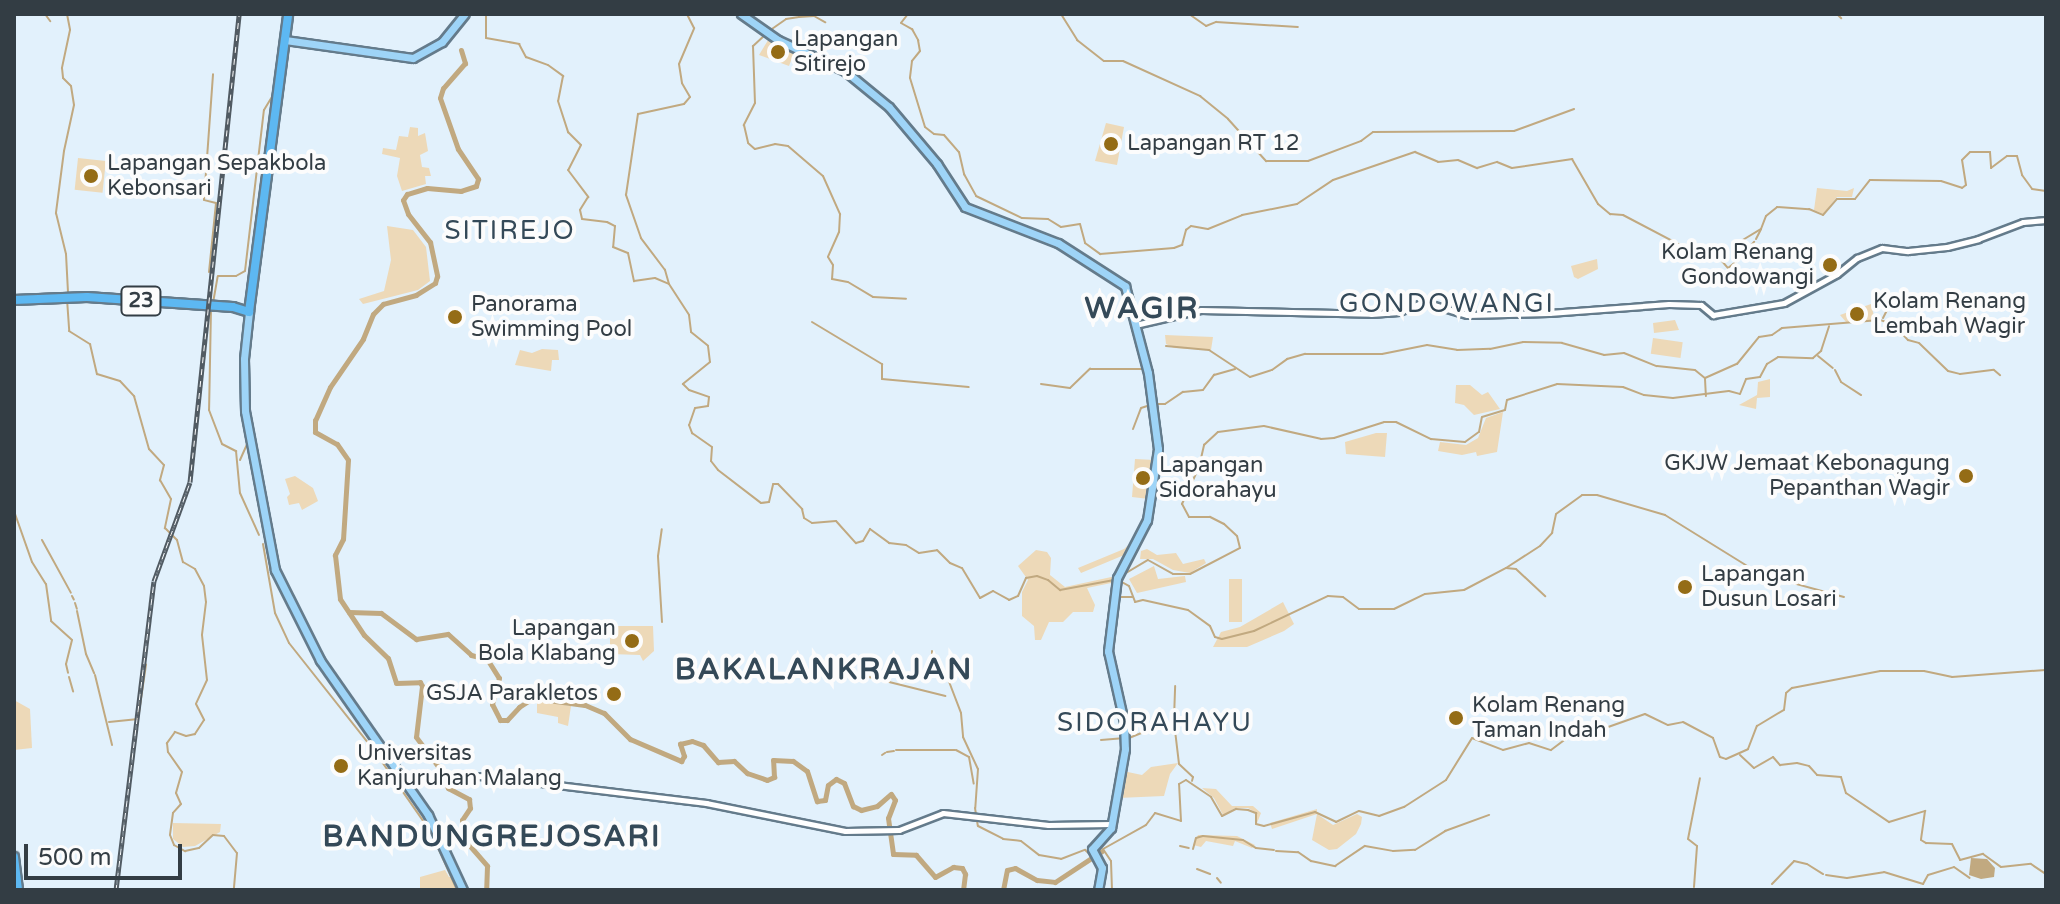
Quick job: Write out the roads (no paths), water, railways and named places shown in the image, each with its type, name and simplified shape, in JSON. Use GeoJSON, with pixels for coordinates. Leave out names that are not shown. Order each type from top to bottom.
{"type":"FeatureCollection","features":[{"type":"Feature","properties":{"kind":"highway"},"geometry":{"type":"LineString","coordinates":[[249,312],[288,14]]}},
{"type":"Feature","properties":{"kind":"highway","name":"23"},"geometry":{"type":"LineString","coordinates":[[14,300],[68,298],[233,307],[249,312]]}},
{"type":"Feature","properties":{"kind":"highway","name":"23"},"geometry":{"type":"LineString","coordinates":[[233,307],[251,302]]}},
{"type":"Feature","properties":{"kind":"highway"},"geometry":{"type":"LineString","coordinates":[[14,857],[18,890]]}},
{"type":"Feature","properties":{"kind":"main road"},"geometry":{"type":"LineString","coordinates":[[285,40],[413,58],[442,42],[465,14]]}},
{"type":"Feature","properties":{"kind":"main road"},"geometry":{"type":"LineString","coordinates":[[741,14],[778,40],[845,71],[889,107],[937,164],[965,207],[1058,243],[1124,284],[1151,399],[1158,449],[1147,520],[1117,580],[1108,653],[1124,722],[1126,745],[1112,824],[1094,844],[1102,870],[1098,890]]}},
{"type":"Feature","properties":{"kind":"main road"},"geometry":{"type":"LineString","coordinates":[[249,312],[244,402],[272,563],[310,644],[437,829],[463,890]]}},
{"type":"Feature","properties":{"kind":"street"},"geometry":{"type":"LineString","coordinates":[[1134,325],[1205,310],[1371,314],[1399,312],[1421,302],[1443,305],[1467,315],[1675,304],[1701,305],[1713,315],[1778,305],[1837,274],[1857,258],[1882,248],[1908,251],[1947,247],[2023,222],[2046,220]]}},
{"type":"Feature","properties":{"kind":"street"},"geometry":{"type":"LineString","coordinates":[[406,782],[447,775],[483,776],[685,800],[777,816],[831,830],[897,831],[947,814],[1048,825],[1112,824]]}},
{"type":"Feature","properties":{"kind":"waterway"},"geometry":{"type":"LineString","coordinates":[[45,14],[50,21]]}},
{"type":"Feature","properties":{"kind":"waterway"},"geometry":{"type":"LineString","coordinates":[[67,14],[70,30],[62,68],[63,78],[71,86],[74,105],[56,213],[66,254],[68,293]]}},
{"type":"Feature","properties":{"kind":"waterway"},"geometry":{"type":"LineString","coordinates":[[486,14],[486,38],[519,44],[526,57],[548,65],[563,76],[558,101],[568,132],[581,145],[568,170],[588,197],[580,210],[582,219],[615,226],[613,247],[628,253],[634,281],[655,278],[669,284],[689,315],[691,332],[708,346],[710,362],[683,384],[689,390],[709,397],[708,406],[695,408],[689,425],[692,433],[712,447],[711,461],[718,470],[761,503],[769,502],[773,484],[778,484],[802,509],[804,518],[812,523],[836,521],[856,543],[863,541],[870,529],[889,543],[906,545],[919,553],[937,550],[950,563],[962,568],[980,598],[993,591],[1009,600],[1018,596],[1026,578],[1037,576],[1060,590],[1114,580]]}},
{"type":"Feature","properties":{"kind":"waterway"},"geometry":{"type":"LineString","coordinates":[[669,284],[665,270],[641,238],[626,195],[638,114],[684,104],[690,97],[682,83],[679,64],[694,28],[687,14]]}},
{"type":"Feature","properties":{"kind":"waterway"},"geometry":{"type":"LineString","coordinates":[[908,14],[901,23],[912,29],[918,40],[920,51],[912,61],[910,78],[925,127],[934,134],[944,135],[959,152],[964,174],[976,196],[1022,218],[1048,219],[1061,227],[1080,224],[1085,243],[1100,254],[1174,248],[1182,245],[1186,230],[1191,226],[1208,229],[1242,215],[1297,204],[1333,180],[1415,152],[1438,162],[1458,160],[1477,168],[1497,162],[1512,168],[1572,159],[1598,204],[1610,214],[1623,215],[1682,246],[1721,260],[1728,268],[1737,261],[1741,241],[1761,229],[1766,216],[1777,207],[1809,209],[1823,215],[1837,199],[1855,199],[1870,180],[1941,181],[1962,188],[1966,185],[1962,160],[1970,152],[1990,152],[1991,168],[2007,156],[2017,156],[2022,175],[2032,189],[2046,191]]}},
{"type":"Feature","properties":{"kind":"waterway"},"geometry":{"type":"LineString","coordinates":[[1061,14],[1077,40],[1104,61],[1123,61],[1200,96],[1228,119],[1266,161],[1308,161],[1361,141],[1373,132],[1514,131],[1574,109]]}},
{"type":"Feature","properties":{"kind":"waterway"},"geometry":{"type":"LineString","coordinates":[[1189,14],[1206,26],[1216,22],[1298,27]]}},
{"type":"Feature","properties":{"kind":"waterway"},"geometry":{"type":"LineString","coordinates":[[1837,14],[1841,18]]}},
{"type":"Feature","properties":{"kind":"waterway"},"geometry":{"type":"LineString","coordinates":[[769,31],[786,19],[814,16],[825,22]]}},
{"type":"Feature","properties":{"kind":"waterway"},"geometry":{"type":"LineString","coordinates":[[766,34],[753,46],[755,103],[744,125],[748,143],[755,149],[775,144],[788,146],[823,176],[840,214],[839,232],[828,257],[833,265],[832,279],[848,282],[873,297],[906,299]]}},
{"type":"Feature","properties":{"kind":"waterway"},"geometry":{"type":"LineString","coordinates":[[279,53],[281,40]]}},
{"type":"Feature","properties":{"kind":"waterway"},"geometry":{"type":"LineString","coordinates":[[461,50],[465,63],[443,88],[440,98],[458,149],[478,179],[476,186],[461,191],[427,188],[407,194],[403,200],[408,214],[430,242],[437,276],[435,283],[416,295],[383,304],[373,314],[363,339],[330,387],[315,420],[315,432],[337,444],[348,460],[343,539],[335,555],[340,599],[364,635],[388,658],[396,683],[420,682],[416,737],[439,768],[448,788],[469,799],[470,808],[462,820],[463,838],[487,866],[486,890]]}},
{"type":"Feature","properties":{"kind":"waterway"},"geometry":{"type":"LineString","coordinates":[[209,272],[216,203],[204,200],[213,74]]}},
{"type":"Feature","properties":{"kind":"waterway"},"geometry":{"type":"LineString","coordinates":[[213,303],[218,276],[236,276],[245,271],[264,110],[273,95],[275,79]]}},
{"type":"Feature","properties":{"kind":"waterway"},"geometry":{"type":"LineString","coordinates":[[1756,239],[1761,229]]}},
{"type":"Feature","properties":{"kind":"waterway"},"geometry":{"type":"LineString","coordinates":[[1746,261],[1747,250],[1754,242]]}},
{"type":"Feature","properties":{"kind":"waterway"},"geometry":{"type":"LineString","coordinates":[[1883,318],[1887,310],[1917,296]]}},
{"type":"Feature","properties":{"kind":"waterway"},"geometry":{"type":"LineString","coordinates":[[67,299],[69,331],[90,344],[97,374],[120,381],[134,396],[149,449],[164,465],[160,480],[171,499],[165,528],[177,540],[183,562],[195,569],[204,586],[206,602],[202,635],[207,680],[196,704],[204,720],[195,734],[186,736],[175,732],[167,743],[168,752],[182,772],[176,793],[181,804],[173,813],[170,835],[174,845],[185,851],[199,848],[213,835],[224,836],[237,853],[234,890]]}},
{"type":"Feature","properties":{"kind":"waterway"},"geometry":{"type":"LineString","coordinates":[[211,309],[209,410],[222,444],[236,451],[240,493],[259,535]]}},
{"type":"Feature","properties":{"kind":"waterway"},"geometry":{"type":"LineString","coordinates":[[1166,346],[1209,350],[1250,377],[1305,354],[1382,354],[1427,345],[1457,350],[1490,349],[1523,342],[1562,343],[1604,355],[1624,353],[1657,366],[1695,370],[1705,378],[1737,364],[1759,337],[1772,335],[1782,328],[1880,320],[1893,324],[1908,340],[1919,343],[1948,371],[1960,374],[1994,370],[2000,375]]}},
{"type":"Feature","properties":{"kind":"waterway"},"geometry":{"type":"LineString","coordinates":[[812,322],[882,364],[882,379],[969,387]]}},
{"type":"Feature","properties":{"kind":"waterway"},"geometry":{"type":"LineString","coordinates":[[1121,576],[1148,560],[1173,574],[1190,574],[1240,548],[1237,536],[1224,524],[1210,517],[1189,517],[1182,504],[1199,467],[1204,445],[1218,432],[1264,426],[1321,439],[1334,438],[1384,422],[1396,422],[1431,439],[1465,442],[1479,432],[1482,417],[1505,410],[1507,400],[1557,384],[1623,387],[1644,395],[1673,398],[1729,391],[1740,394],[1746,379],[1760,377],[1767,364],[1778,357],[1813,358],[1821,351],[1829,326]]}},
{"type":"Feature","properties":{"kind":"waterway"},"geometry":{"type":"LineString","coordinates":[[1818,356],[1833,368]]}},
{"type":"Feature","properties":{"kind":"waterway"},"geometry":{"type":"LineString","coordinates":[[1041,384],[1070,388],[1090,369],[1144,369]]}},
{"type":"Feature","properties":{"kind":"waterway"},"geometry":{"type":"LineString","coordinates":[[1156,404],[1165,404],[1183,392],[1203,390],[1214,375],[1235,369]]}},
{"type":"Feature","properties":{"kind":"waterway"},"geometry":{"type":"LineString","coordinates":[[1835,370],[1841,382],[1861,395]]}},
{"type":"Feature","properties":{"kind":"waterway"},"geometry":{"type":"LineString","coordinates":[[1705,379],[1706,396]]}},
{"type":"Feature","properties":{"kind":"waterway"},"geometry":{"type":"LineString","coordinates":[[1133,429],[1141,408],[1150,405]]}},
{"type":"Feature","properties":{"kind":"waterway"},"geometry":{"type":"LineString","coordinates":[[240,460],[247,444]]}},
{"type":"Feature","properties":{"kind":"waterway"},"geometry":{"type":"LineString","coordinates":[[1506,568],[1540,546],[1552,533],[1556,514],[1582,495],[1597,495],[1665,515],[1760,574],[1844,597]]}},
{"type":"Feature","properties":{"kind":"waterway"},"geometry":{"type":"LineString","coordinates":[[14,511],[32,562],[46,584],[51,621],[72,640],[66,664],[68,673]]}},
{"type":"Feature","properties":{"kind":"waterway"},"geometry":{"type":"LineString","coordinates":[[662,529],[658,556],[662,622]]}},
{"type":"Feature","properties":{"kind":"waterway"},"geometry":{"type":"LineString","coordinates":[[42,540],[71,593]]}},
{"type":"Feature","properties":{"kind":"waterway"},"geometry":{"type":"LineString","coordinates":[[263,544],[275,613],[289,643],[373,749],[431,832],[457,890]]}},
{"type":"Feature","properties":{"kind":"waterway"},"geometry":{"type":"LineString","coordinates":[[1120,581],[1129,586],[1135,602],[1143,600],[1188,610],[1210,626],[1215,637],[1222,639],[1254,631],[1328,596],[1343,597],[1359,609],[1394,609],[1425,594],[1464,590],[1506,568],[1516,569],[1545,596]]}},
{"type":"Feature","properties":{"kind":"waterway"},"geometry":{"type":"LineString","coordinates":[[72,596],[74,600]]}},
{"type":"Feature","properties":{"kind":"waterway"},"geometry":{"type":"LineString","coordinates":[[1120,597],[1133,597]]}},
{"type":"Feature","properties":{"kind":"waterway"},"geometry":{"type":"LineString","coordinates":[[1118,604],[1119,599]]}},
{"type":"Feature","properties":{"kind":"waterway"},"geometry":{"type":"LineString","coordinates":[[75,603],[77,609]]}},
{"type":"Feature","properties":{"kind":"waterway"},"geometry":{"type":"LineString","coordinates":[[77,611],[86,654],[94,673]]}},
{"type":"Feature","properties":{"kind":"waterway"},"geometry":{"type":"LineString","coordinates":[[349,612],[381,613],[416,639],[448,634],[471,655],[487,659],[499,678],[492,704],[500,720],[507,720],[533,698],[585,705],[604,713],[630,739],[681,761],[684,756],[680,744],[692,741],[703,745],[718,762],[734,761],[747,773],[767,780],[774,777],[773,760],[793,761],[807,771],[817,801],[825,800],[828,785],[836,779],[844,783],[853,806],[861,810],[877,806],[891,794],[895,800],[888,818],[893,854],[916,855],[935,877],[953,867],[962,868],[965,874],[963,890]]}},
{"type":"Feature","properties":{"kind":"waterway"},"geometry":{"type":"LineString","coordinates":[[932,651],[932,665],[947,678]]}},
{"type":"Feature","properties":{"kind":"waterway"},"geometry":{"type":"LineString","coordinates":[[138,719],[146,665]]}},
{"type":"Feature","properties":{"kind":"waterway"},"geometry":{"type":"LineString","coordinates":[[1112,890],[1111,861],[1103,849],[1146,825],[1155,813],[1181,821],[1179,784],[1186,780],[1211,797],[1222,816],[1236,809],[1248,810],[1256,813],[1256,824],[1264,826],[1315,812],[1336,822],[1359,811],[1379,816],[1404,807],[1446,780],[1472,738],[1503,750],[1529,743],[1551,750],[1580,728],[1594,732],[1645,714],[1668,725],[1683,722],[1713,738],[1720,757],[1726,759],[1748,749],[1757,726],[1784,710],[1786,693],[1792,688],[1880,671],[1924,671],[1952,677],[2046,670]]}},
{"type":"Feature","properties":{"kind":"waterway"},"geometry":{"type":"LineString","coordinates":[[826,674],[861,675],[945,696]]}},
{"type":"Feature","properties":{"kind":"waterway"},"geometry":{"type":"LineString","coordinates":[[95,675],[112,745]]}},
{"type":"Feature","properties":{"kind":"waterway"},"geometry":{"type":"LineString","coordinates":[[69,677],[73,691]]}},
{"type":"Feature","properties":{"kind":"waterway"},"geometry":{"type":"LineString","coordinates":[[948,679],[961,713],[963,737],[978,769],[975,808],[978,826],[1003,839],[1021,841],[1039,855],[1061,859],[1085,850],[1092,856]]}},
{"type":"Feature","properties":{"kind":"waterway"},"geometry":{"type":"LineString","coordinates":[[1174,719],[1175,686]]}},
{"type":"Feature","properties":{"kind":"waterway"},"geometry":{"type":"LineString","coordinates":[[109,722],[136,719]]}},
{"type":"Feature","properties":{"kind":"waterway"},"geometry":{"type":"LineString","coordinates":[[1174,722],[1179,764],[1193,777],[1192,781]]}},
{"type":"Feature","properties":{"kind":"waterway"},"geometry":{"type":"LineString","coordinates":[[1129,738],[1151,729],[1172,729]]}},
{"type":"Feature","properties":{"kind":"waterway"},"geometry":{"type":"LineString","coordinates":[[1101,740],[1122,738]]}},
{"type":"Feature","properties":{"kind":"waterway"},"geometry":{"type":"LineString","coordinates":[[896,750],[955,750]]}},
{"type":"Feature","properties":{"kind":"waterway"},"geometry":{"type":"LineString","coordinates":[[956,750],[969,757],[974,784]]}},
{"type":"Feature","properties":{"kind":"waterway"},"geometry":{"type":"LineString","coordinates":[[887,752],[894,751]]}},
{"type":"Feature","properties":{"kind":"waterway"},"geometry":{"type":"LineString","coordinates":[[1740,755],[1754,768],[1773,757],[1780,765],[1797,763],[1809,766],[1817,775],[1841,777],[1846,793],[1889,822],[1925,811],[1921,840],[1952,844],[1960,860],[1983,854],[2001,867],[2031,864],[2046,874]]}},
{"type":"Feature","properties":{"kind":"waterway"},"geometry":{"type":"LineString","coordinates":[[1694,887],[1697,846],[1688,839],[1700,778]]}},
{"type":"Feature","properties":{"kind":"waterway"},"geometry":{"type":"LineString","coordinates":[[1276,851],[1298,852],[1311,861],[1335,866],[1365,846],[1393,851],[1415,850],[1445,831],[1489,815]]}},
{"type":"Feature","properties":{"kind":"waterway"},"geometry":{"type":"LineString","coordinates":[[1193,849],[1196,838],[1203,836],[1243,840],[1256,848],[1274,850]]}},
{"type":"Feature","properties":{"kind":"waterway"},"geometry":{"type":"LineString","coordinates":[[1180,846],[1189,848]]}},
{"type":"Feature","properties":{"kind":"waterway"},"geometry":{"type":"LineString","coordinates":[[1003,890],[1007,870],[1015,868],[1037,880],[1055,882],[1102,851]]}},
{"type":"Feature","properties":{"kind":"waterway"},"geometry":{"type":"LineString","coordinates":[[1772,884],[1794,861],[1807,864],[1823,874]]}},
{"type":"Feature","properties":{"kind":"waterway"},"geometry":{"type":"LineString","coordinates":[[1826,875],[1847,878],[1884,872],[1923,884],[1928,875],[1954,867],[1970,878]]}},
{"type":"Feature","properties":{"kind":"waterway"},"geometry":{"type":"LineString","coordinates":[[1197,869],[1210,874]]}},
{"type":"Feature","properties":{"kind":"waterway"},"geometry":{"type":"LineString","coordinates":[[1217,878],[1221,883]]}},
{"type":"Feature","properties":{"kind":"waterway"},"geometry":{"type":"LineString","coordinates":[[1120,890],[1127,890]]}},
{"type":"Feature","properties":{"kind":"railway"},"geometry":{"type":"LineString","coordinates":[[116,890],[154,581],[190,482],[239,14]]}},
{"type":"Feature","properties":{"kind":"place","name":"Lapangan Sitirejo"},"geometry":{"type":"Point","coordinates":[778,52]}},
{"type":"Feature","properties":{"kind":"place","name":"Lapangan RT 12"},"geometry":{"type":"Point","coordinates":[1111,144]}},
{"type":"Feature","properties":{"kind":"place","name":"Lapangan Sepakbola Kebonsari"},"geometry":{"type":"Point","coordinates":[91,176]}},
{"type":"Feature","properties":{"kind":"place","name":"Kolam Renang Gondowangi"},"geometry":{"type":"Point","coordinates":[1830,265]}},
{"type":"Feature","properties":{"kind":"place","name":"Kolam Renang Lembah Wagir"},"geometry":{"type":"Point","coordinates":[1857,314]}},
{"type":"Feature","properties":{"kind":"place","name":"Panorama Swimming Pool"},"geometry":{"type":"Point","coordinates":[455,317]}},
{"type":"Feature","properties":{"kind":"place","name":"GKJW Jemaat Kebonagung Pepanthan Wagir"},"geometry":{"type":"Point","coordinates":[1966,476]}},
{"type":"Feature","properties":{"kind":"place","name":"Lapangan Sidorahayu"},"geometry":{"type":"Point","coordinates":[1143,478]}},
{"type":"Feature","properties":{"kind":"place","name":"Lapangan Dusun Losari"},"geometry":{"type":"Point","coordinates":[1685,587]}},
{"type":"Feature","properties":{"kind":"place","name":"Lapangan Bola Klabang"},"geometry":{"type":"Point","coordinates":[632,641]}},
{"type":"Feature","properties":{"kind":"place","name":"GSJA Parakletos"},"geometry":{"type":"Point","coordinates":[614,694]}},
{"type":"Feature","properties":{"kind":"place","name":"Kolam Renang Taman Indah"},"geometry":{"type":"Point","coordinates":[1456,718]}},
{"type":"Feature","properties":{"kind":"place","name":"Universitas Kanjuruhan Malang"},"geometry":{"type":"Point","coordinates":[341,766]}},
{"type":"Feature","properties":{"kind":"district","name":"SITIREJO"},"geometry":{"type":"Point","coordinates":[510,231]}},
{"type":"Feature","properties":{"kind":"district","name":"GONDOWANGI"},"geometry":{"type":"Point","coordinates":[1447,304]}},
{"type":"Feature","properties":{"kind":"district","name":"WAGIR"},"geometry":{"type":"Point","coordinates":[1142,309]}},
{"type":"Feature","properties":{"kind":"district","name":"BAKALANKRAJAN"},"geometry":{"type":"Point","coordinates":[824,670]}},
{"type":"Feature","properties":{"kind":"district","name":"SIDORAHAYU"},"geometry":{"type":"Point","coordinates":[1155,723]}},
{"type":"Feature","properties":{"kind":"district","name":"BANDUNGREJOSARI"},"geometry":{"type":"Point","coordinates":[492,837]}}]}
